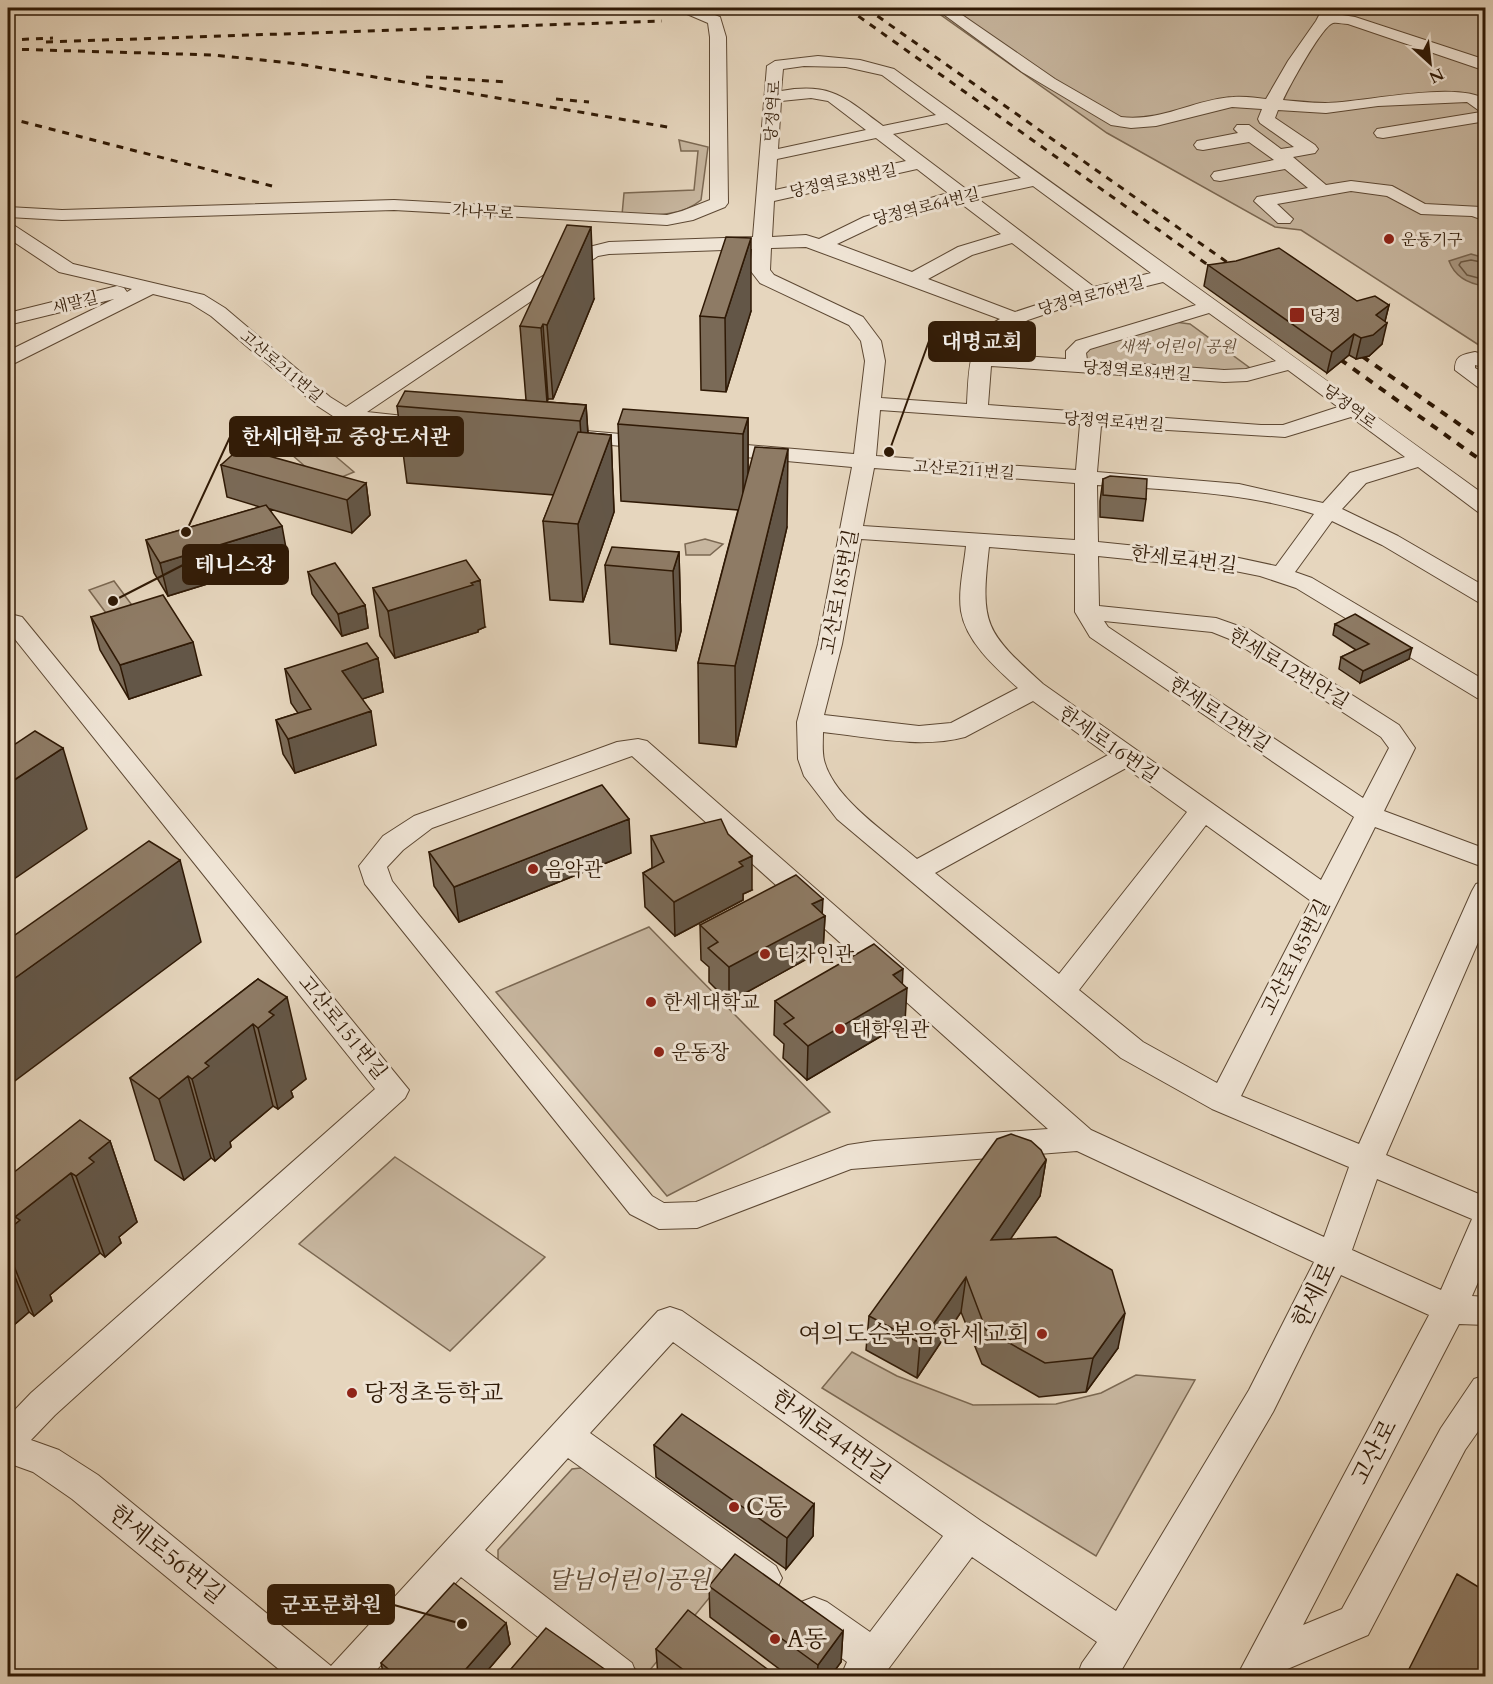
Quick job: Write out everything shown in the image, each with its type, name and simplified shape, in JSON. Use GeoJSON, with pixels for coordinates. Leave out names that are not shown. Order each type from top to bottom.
{"type":"FeatureCollection","features":[{"type":"Feature","properties":{"kind":"street","name":"가나무로"},"geometry":{"type":"LineString","coordinates":[[8,212],[62,215],[394,205],[598,218],[667,220],[687,216],[719,203],[718,37],[715,20],[690,10],[664,8]]}},
{"type":"Feature","properties":{"kind":"street"},"geometry":{"type":"LineString","coordinates":[[943,8],[1029,69],[1117,120],[1131,123],[1156,121],[1232,102],[1326,108],[1378,101],[1454,97],[1472,98],[1485,108]]}},
{"type":"Feature","properties":{"kind":"street"},"geometry":{"type":"LineString","coordinates":[[1220,176],[1283,159],[1309,149],[1266,119],[1308,43],[1327,14],[1333,18],[1350,20],[1485,66]]}},
{"type":"Feature","properties":{"kind":"street","name":"당정역로"},"geometry":{"type":"LineString","coordinates":[[864,462],[875,361],[871,341],[856,321],[767,279],[760,270],[775,66],[817,60],[857,63],[888,72],[1292,363],[1485,507]]}},
{"type":"Feature","properties":{"kind":"street","name":"당정역로38번길"},"geometry":{"type":"LineString","coordinates":[[773,98],[798,93],[820,93],[834,97],[1092,295]]}},
{"type":"Feature","properties":{"kind":"street"},"geometry":{"type":"LineString","coordinates":[[1383,133],[1485,116]]}},
{"type":"Feature","properties":{"kind":"street"},"geometry":{"type":"LineString","coordinates":[[768,156],[950,117]]}},
{"type":"Feature","properties":{"kind":"street"},"geometry":{"type":"LineString","coordinates":[[1203,145],[1248,133],[1322,191]]}},
{"type":"Feature","properties":{"kind":"street","name":"당정역로38번길"},"geometry":{"type":"LineString","coordinates":[[765,196],[920,163]]}},
{"type":"Feature","properties":{"kind":"street","name":"당정역로64번길"},"geometry":{"type":"LineString","coordinates":[[822,245],[841,232],[873,218],[1035,180]]}},
{"type":"Feature","properties":{"kind":"street"},"geometry":{"type":"LineString","coordinates":[[1284,219],[1263,201],[1351,186],[1392,191],[1422,209],[1475,211],[1485,216]]}},
{"type":"Feature","properties":{"kind":"street","name":"고산로211번길"},"geometry":{"type":"LineString","coordinates":[[8,231],[66,268],[197,299],[218,312],[323,401],[346,417]]}},
{"type":"Feature","properties":{"kind":"street"},"geometry":{"type":"LineString","coordinates":[[914,279],[965,251],[1016,236]]}},
{"type":"Feature","properties":{"kind":"street"},"geometry":{"type":"LineString","coordinates":[[346,417],[592,252],[622,246],[806,241],[914,279],[1014,318]]}},
{"type":"Feature","properties":{"kind":"street","name":"당정역로76번길"},"geometry":{"type":"LineString","coordinates":[[977,410],[982,359],[987,338],[1000,327],[1014,318],[1035,310],[1167,275]]}},
{"type":"Feature","properties":{"kind":"street"},"geometry":{"type":"LineString","coordinates":[[8,360],[147,286]]}},
{"type":"Feature","properties":{"kind":"street","name":"새말길"},"geometry":{"type":"LineString","coordinates":[[8,319],[147,286]]}},
{"type":"Feature","properties":{"kind":"street"},"geometry":{"type":"LineString","coordinates":[[1077,366],[1076,351],[1083,345],[1213,306]]}},
{"type":"Feature","properties":{"kind":"street"},"geometry":{"type":"LineString","coordinates":[[1485,362],[1475,358],[1465,361],[1465,370],[1485,384]]}},
{"type":"Feature","properties":{"kind":"street","name":"당정역로84번길"},"geometry":{"type":"LineString","coordinates":[[982,359],[1224,376],[1247,375],[1292,363]]}},
{"type":"Feature","properties":{"kind":"street","name":"당정역로4번길"},"geometry":{"type":"LineString","coordinates":[[870,403],[1261,431],[1285,431],[1354,409]]}},
{"type":"Feature","properties":{"kind":"street"},"geometry":{"type":"LineString","coordinates":[[346,417],[452,425]]}},
{"type":"Feature","properties":{"kind":"street"},"geometry":{"type":"LineString","coordinates":[[1087,612],[1086,478],[1091,420]]}},
{"type":"Feature","properties":{"kind":"street","name":"고산로211번길"},"geometry":{"type":"LineString","coordinates":[[558,435],[864,462],[1230,489],[1328,511],[1363,526],[1485,597]]}},
{"type":"Feature","properties":{"kind":"street"},"geometry":{"type":"LineString","coordinates":[[1282,574],[1328,511],[1358,478],[1420,459]]}},
{"type":"Feature","properties":{"kind":"street","name":"고산로185번길"},"geometry":{"type":"LineString","coordinates":[[864,462],[830,644],[810,722],[811,759],[817,776],[832,798],[846,813],[915,872],[1131,1050],[1223,1101],[1485,1211]]}},
{"type":"Feature","properties":{"kind":"street","name":"한세로4번길"},"geometry":{"type":"LineString","coordinates":[[851,532],[1085,547],[1217,561],[1282,574],[1304,583],[1485,692]]}},
{"type":"Feature","properties":{"kind":"street","name":"한세로16번길"},"geometry":{"type":"LineString","coordinates":[[978,540],[973,612],[983,635],[1000,658],[1034,690],[1325,897]]}},
{"type":"Feature","properties":{"kind":"street","name":"한세로12번길"},"geometry":{"type":"LineString","coordinates":[[1087,612],[1099,632],[1369,815],[1485,860]]}},
{"type":"Feature","properties":{"kind":"street","name":"한세로12번안길"},"geometry":{"type":"LineString","coordinates":[[1087,612],[1216,625],[1233,631],[1390,731],[1402,747],[1369,815]]}},
{"type":"Feature","properties":{"kind":"street","name":"고산로151번길"},"geometry":{"type":"LineString","coordinates":[[8,626],[14,622],[394,1090],[43,1404],[8,1440]]}},
{"type":"Feature","properties":{"kind":"street"},"geometry":{"type":"LineString","coordinates":[[810,722],[920,734],[956,730],[1034,690]]}},
{"type":"Feature","properties":{"kind":"street"},"geometry":{"type":"LineString","coordinates":[[1080,1139],[848,1157],[697,1215],[659,1216],[641,1205],[379,884],[373,866],[393,843],[423,822],[627,748],[638,747],[1080,1139],[1158,1177],[1450,1309],[1485,1311]]}},
{"type":"Feature","properties":{"kind":"street"},"geometry":{"type":"LineString","coordinates":[[915,872],[1127,756]]}},
{"type":"Feature","properties":{"kind":"street"},"geometry":{"type":"LineString","coordinates":[[1061,992],[1203,810]]}},
{"type":"Feature","properties":{"kind":"street","name":"고산로185번길"},"geometry":{"type":"LineString","coordinates":[[1223,1101],[1325,897],[1369,815]]}},
{"type":"Feature","properties":{"kind":"street","name":"한세로"},"geometry":{"type":"LineString","coordinates":[[1096,1677],[1261,1401],[1333,1257],[1367,1162],[1485,891]]}},
{"type":"Feature","properties":{"kind":"street","name":"고산로"},"geometry":{"type":"LineString","coordinates":[[1261,1668],[1450,1309],[1485,1224]]}},
{"type":"Feature","properties":{"kind":"street","name":"한세로44번길"},"geometry":{"type":"LineString","coordinates":[[346,1677],[670,1321],[968,1533],[1122,1637]]}},
{"type":"Feature","properties":{"kind":"street"},"geometry":{"type":"LineString","coordinates":[[1261,1668],[1355,1622],[1453,1440],[1485,1390]]}},
{"type":"Feature","properties":{"kind":"street"},"geometry":{"type":"LineString","coordinates":[[566,1436],[867,1667],[968,1533]]}},
{"type":"Feature","properties":{"kind":"street","name":"한세로56번길"},"geometry":{"type":"LineString","coordinates":[[8,1447],[46,1461],[85,1486],[316,1677]]}},
{"type":"Feature","properties":{"kind":"street"},"geometry":{"type":"LineString","coordinates":[[459,1553],[618,1677]]}},
{"type":"Feature","properties":{"kind":"green space"},"geometry":{"type":"Polygon","coordinates":[[[931,8],[1485,8],[1485,349],[1301,230],[1275,227],[1107,133],[931,8]]]}},
{"type":"Feature","properties":{"kind":"green space"},"geometry":{"type":"Polygon","coordinates":[[[679,140],[708,147],[701,200],[693,206],[674,213],[622,215],[624,193],[694,190],[698,151],[681,151],[679,140]]]}},
{"type":"Feature","properties":{"kind":"green space","name":"새싹 어린이 공원"},"geometry":{"type":"Polygon","coordinates":[[[1175,322],[1190,324],[1250,368],[1240,371],[1083,361],[1083,353],[1095,345],[1175,322]]]}},
{"type":"Feature","properties":{"kind":"green space"},"geometry":{"type":"Polygon","coordinates":[[[320,443],[354,472],[325,484],[291,454],[320,443]]]}},
{"type":"Feature","properties":{"kind":"green space"},"geometry":{"type":"Polygon","coordinates":[[[705,539],[723,544],[710,555],[686,555],[685,544],[705,539]]]}},
{"type":"Feature","properties":{"kind":"green space"},"geometry":{"type":"Polygon","coordinates":[[[114,581],[137,612],[112,621],[89,590],[114,581]]]}},
{"type":"Feature","properties":{"kind":"green space","name":"운동장"},"geometry":{"type":"Polygon","coordinates":[[[649,927],[830,1112],[667,1196],[496,992],[649,927]]]}},
{"type":"Feature","properties":{"kind":"green space"},"geometry":{"type":"Polygon","coordinates":[[[395,1157],[545,1257],[450,1351],[299,1244],[395,1157]]]}},
{"type":"Feature","properties":{"kind":"green space"},"geometry":{"type":"Polygon","coordinates":[[[852,1352],[897,1376],[973,1405],[1056,1404],[1101,1393],[1136,1375],[1195,1380],[1096,1556],[822,1388],[852,1352]]]}},
{"type":"Feature","properties":{"kind":"green space","name":"달님어린이공원"},"geometry":{"type":"Polygon","coordinates":[[[589,1467],[733,1569],[645,1676],[498,1565],[498,1550],[572,1469],[589,1467]]]}},
{"type":"Feature","properties":{"kind":"water"},"geometry":{"type":"Polygon","coordinates":[[[1471,254],[1485,258],[1485,286],[1463,279],[1449,261],[1471,254]]]}},
{"type":"Feature","properties":{"kind":"building"},"geometry":{"type":"Polygon","coordinates":[[[567,225],[591,227],[547,325],[543,324],[541,328],[520,326],[567,225]]]}},
{"type":"Feature","properties":{"kind":"building"},"geometry":{"type":"Polygon","coordinates":[[[726,237],[751,238],[725,318],[700,316],[726,237]]]}},
{"type":"Feature","properties":{"kind":"building"},"geometry":{"type":"Polygon","coordinates":[[[1279,248],[1357,301],[1375,296],[1389,305],[1376,315],[1387,323],[1373,335],[1361,338],[1354,334],[1332,352],[1208,265],[1236,261],[1279,248]]]}},
{"type":"Feature","properties":{"kind":"building"},"geometry":{"type":"Polygon","coordinates":[[[405,391],[586,405],[580,421],[397,406],[405,391]]]}},
{"type":"Feature","properties":{"kind":"building"},"geometry":{"type":"Polygon","coordinates":[[[623,409],[748,418],[743,434],[618,424],[623,409]]]}},
{"type":"Feature","properties":{"kind":"building"},"geometry":{"type":"Polygon","coordinates":[[[578,432],[611,435],[578,524],[543,521],[578,432]]]}},
{"type":"Feature","properties":{"kind":"building"},"geometry":{"type":"Polygon","coordinates":[[[755,447],[788,449],[735,666],[698,663],[755,447]]]}},
{"type":"Feature","properties":{"kind":"building"},"geometry":{"type":"Polygon","coordinates":[[[240,448],[366,483],[347,500],[221,465],[240,448]]]}},
{"type":"Feature","properties":{"kind":"building"},"geometry":{"type":"Polygon","coordinates":[[[1110,476],[1147,479],[1146,499],[1103,495],[1103,479],[1110,476]]]}},
{"type":"Feature","properties":{"kind":"building"},"geometry":{"type":"Polygon","coordinates":[[[266,505],[282,526],[160,563],[146,540],[266,505]]]}},
{"type":"Feature","properties":{"kind":"building"},"geometry":{"type":"Polygon","coordinates":[[[612,547],[679,552],[673,571],[605,565],[612,547]]]}},
{"type":"Feature","properties":{"kind":"building"},"geometry":{"type":"Polygon","coordinates":[[[466,560],[480,580],[471,583],[473,585],[388,611],[373,588],[466,560]]]}},
{"type":"Feature","properties":{"kind":"building"},"geometry":{"type":"Polygon","coordinates":[[[335,563],[365,605],[338,614],[308,572],[335,563]]]}},
{"type":"Feature","properties":{"kind":"building"},"geometry":{"type":"Polygon","coordinates":[[[163,595],[193,642],[120,665],[91,617],[163,595]]]}},
{"type":"Feature","properties":{"kind":"building"},"geometry":{"type":"Polygon","coordinates":[[[1355,614],[1412,648],[1363,671],[1341,657],[1369,644],[1335,624],[1355,614]]]}},
{"type":"Feature","properties":{"kind":"building"},"geometry":{"type":"Polygon","coordinates":[[[367,643],[378,658],[342,671],[371,711],[288,739],[276,720],[311,709],[285,669],[367,643]]]}},
{"type":"Feature","properties":{"kind":"building"},"geometry":{"type":"Polygon","coordinates":[[[35,731],[63,748],[8,784],[8,749],[35,731]]]}},
{"type":"Feature","properties":{"kind":"building"},"geometry":{"type":"Polygon","coordinates":[[[602,785],[629,819],[454,887],[429,852],[602,785]]]}},
{"type":"Feature","properties":{"kind":"building"},"geometry":{"type":"Polygon","coordinates":[[[721,819],[728,834],[752,856],[739,862],[743,866],[674,902],[643,873],[664,862],[651,836],[721,819]]]}},
{"type":"Feature","properties":{"kind":"building"},"geometry":{"type":"Polygon","coordinates":[[[149,841],[180,860],[8,983],[8,940],[149,841]]]}},
{"type":"Feature","properties":{"kind":"building"},"geometry":{"type":"Polygon","coordinates":[[[796,875],[823,899],[812,904],[825,916],[729,967],[708,948],[718,942],[700,925],[796,875]]]}},
{"type":"Feature","properties":{"kind":"building"},"geometry":{"type":"Polygon","coordinates":[[[874,944],[903,969],[893,975],[907,988],[808,1046],[784,1024],[794,1018],[775,1001],[874,944]]]}},
{"type":"Feature","properties":{"kind":"building"},"geometry":{"type":"Polygon","coordinates":[[[258,979],[287,997],[269,1012],[274,1015],[258,1028],[253,1024],[205,1063],[209,1066],[192,1079],[188,1076],[159,1099],[130,1078],[258,979]]]}},
{"type":"Feature","properties":{"kind":"building"},"geometry":{"type":"Polygon","coordinates":[[[80,1120],[110,1141],[89,1158],[94,1162],[76,1176],[71,1173],[15,1217],[20,1220],[8,1230],[8,1177],[80,1120]]]}},
{"type":"Feature","properties":{"kind":"building"},"geometry":{"type":"Polygon","coordinates":[[[1011,1134],[1031,1141],[1041,1150],[1046,1160],[991,1240],[1056,1237],[1112,1270],[1125,1313],[1093,1358],[1045,1363],[986,1330],[966,1277],[920,1343],[869,1316],[997,1139],[1011,1134]]]}},
{"type":"Feature","properties":{"kind":"building"},"geometry":{"type":"Polygon","coordinates":[[[682,1414],[814,1504],[787,1538],[654,1445],[682,1414]]]}},
{"type":"Feature","properties":{"kind":"building"},"geometry":{"type":"Polygon","coordinates":[[[735,1554],[843,1631],[818,1665],[709,1586],[735,1554]]]}},
{"type":"Feature","properties":{"kind":"building"},"geometry":{"type":"Polygon","coordinates":[[[1457,1574],[1485,1591],[1485,1677],[1405,1677],[1457,1574]]]}},
{"type":"Feature","properties":{"kind":"building"},"geometry":{"type":"Polygon","coordinates":[[[454,1583],[506,1623],[459,1677],[398,1677],[381,1663],[454,1583]]]}},
{"type":"Feature","properties":{"kind":"building"},"geometry":{"type":"Polygon","coordinates":[[[688,1610],[778,1677],[693,1677],[656,1649],[688,1610]]]}},
{"type":"Feature","properties":{"kind":"building"},"geometry":{"type":"Polygon","coordinates":[[[546,1628],[613,1675],[611,1677],[504,1677],[546,1628]]]}},
{"type":"Feature","properties":{"kind":"railway"},"geometry":{"type":"LineString","coordinates":[[8,12],[132,8]]}},
{"type":"Feature","properties":{"kind":"railway"},"geometry":{"type":"LineString","coordinates":[[847,8],[1222,275]]}},
{"type":"Feature","properties":{"kind":"railway"},"geometry":{"type":"LineString","coordinates":[[866,8],[1241,272]]}},
{"type":"Feature","properties":{"kind":"railway"},"geometry":{"type":"LineString","coordinates":[[46,42],[662,21]]}},
{"type":"Feature","properties":{"kind":"railway"},"geometry":{"type":"LineString","coordinates":[[8,40],[53,38]]}},
{"type":"Feature","properties":{"kind":"railway"},"geometry":{"type":"LineString","coordinates":[[8,49],[214,55],[299,64],[673,128]]}},
{"type":"Feature","properties":{"kind":"railway"},"geometry":{"type":"LineString","coordinates":[[426,77],[507,82]]}},
{"type":"Feature","properties":{"kind":"railway"},"geometry":{"type":"LineString","coordinates":[[556,99],[589,102]]}},
{"type":"Feature","properties":{"kind":"railway"},"geometry":{"type":"LineString","coordinates":[[8,118],[272,186]]}},
{"type":"Feature","properties":{"kind":"railway"},"geometry":{"type":"LineString","coordinates":[[1349,347],[1486,443]]}},
{"type":"Feature","properties":{"kind":"railway"},"geometry":{"type":"LineString","coordinates":[[1327,350],[1486,464]]}},
{"type":"Feature","properties":{"kind":"place","name":"운동기구"},"geometry":{"type":"Point","coordinates":[1389,239]}},
{"type":"Feature","properties":{"kind":"place","name":"당정"},"geometry":{"type":"Point","coordinates":[1297,315]}},
{"type":"Feature","properties":{"kind":"place","name":"대명교회"},"geometry":{"type":"Point","coordinates":[889,452]}},
{"type":"Feature","properties":{"kind":"place","name":"한세대학교 중앙도서관"},"geometry":{"type":"Point","coordinates":[186,532]}},
{"type":"Feature","properties":{"kind":"place","name":"테니스장"},"geometry":{"type":"Point","coordinates":[113,601]}},
{"type":"Feature","properties":{"kind":"place","name":"음악관"},"geometry":{"type":"Point","coordinates":[533,869]}},
{"type":"Feature","properties":{"kind":"place","name":"디자인관"},"geometry":{"type":"Point","coordinates":[765,954]}},
{"type":"Feature","properties":{"kind":"place","name":"한세대학교"},"geometry":{"type":"Point","coordinates":[651,1002]}},
{"type":"Feature","properties":{"kind":"place","name":"대학원관"},"geometry":{"type":"Point","coordinates":[840,1029]}},
{"type":"Feature","properties":{"kind":"place","name":"운동장"},"geometry":{"type":"Point","coordinates":[659,1052]}},
{"type":"Feature","properties":{"kind":"place","name":"여의도순복음한세교회"},"geometry":{"type":"Point","coordinates":[1042,1334]}},
{"type":"Feature","properties":{"kind":"place","name":"당정초등학교"},"geometry":{"type":"Point","coordinates":[352,1393]}},
{"type":"Feature","properties":{"kind":"place","name":"C동"},"geometry":{"type":"Point","coordinates":[734,1507]}},
{"type":"Feature","properties":{"kind":"place","name":"군포문화원"},"geometry":{"type":"Point","coordinates":[462,1624]}},
{"type":"Feature","properties":{"kind":"place","name":"A동"},"geometry":{"type":"Point","coordinates":[775,1639]}}]}
